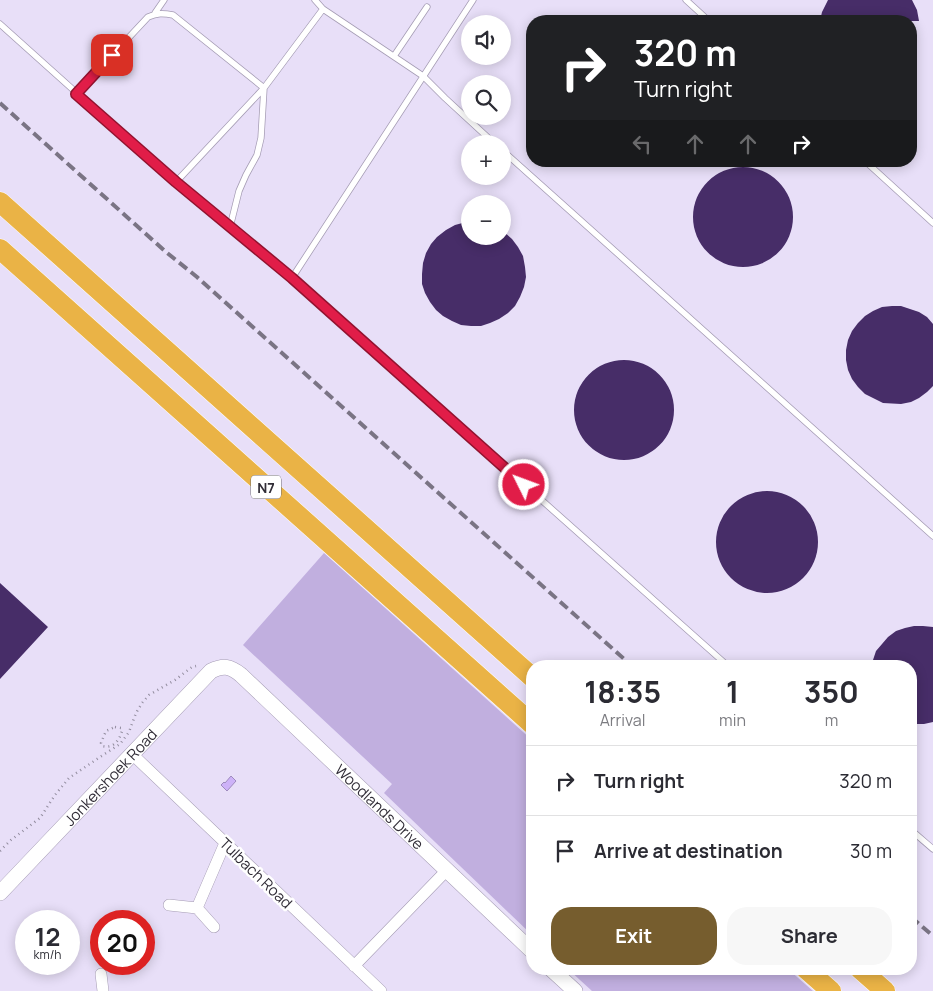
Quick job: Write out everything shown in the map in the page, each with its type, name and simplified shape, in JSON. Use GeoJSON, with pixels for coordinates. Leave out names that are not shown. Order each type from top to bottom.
{"type":"FeatureCollection","features":[{"type":"Feature","properties":{"kind":"highway","name":"N7"},"geometry":{"type":"LineString","coordinates":[[0,202],[287,456],[526,672]]}},
{"type":"Feature","properties":{"kind":"highway","name":"N7"},"geometry":{"type":"LineString","coordinates":[[0,249],[526,719]]}},
{"type":"Feature","properties":{"kind":"highway"},"geometry":{"type":"LineString","coordinates":[[813,975],[831,991]]}},
{"type":"Feature","properties":{"kind":"highway"},"geometry":{"type":"LineString","coordinates":[[867,975],[885,991]]}},
{"type":"Feature","properties":{"kind":"street","name":"Jonkershoek Road"},"geometry":{"type":"LineString","coordinates":[[0,893],[211,671],[224,667]]}},
{"type":"Feature","properties":{"kind":"street","name":"Woodlands Drive"},"geometry":{"type":"LineString","coordinates":[[224,667],[234,668],[526,945]]}},
{"type":"Feature","properties":{"kind":"street","name":"Tulbach Road"},"geometry":{"type":"LineString","coordinates":[[132,754],[381,991]]}},
{"type":"Feature","properties":{"kind":"street"},"geometry":{"type":"LineString","coordinates":[[197,908],[225,843]]}},
{"type":"Feature","properties":{"kind":"street"},"geometry":{"type":"LineString","coordinates":[[354,966],[447,870]]}},
{"type":"Feature","properties":{"kind":"street"},"geometry":{"type":"LineString","coordinates":[[169,905],[197,908],[214,926]]}},
{"type":"Feature","properties":{"kind":"street"},"geometry":{"type":"LineString","coordinates":[[101,975],[103,991]]}},
{"type":"Feature","properties":{"kind":"street"},"geometry":{"type":"LineString","coordinates":[[558,975],[575,991]]}},
{"type":"Feature","properties":{"kind":"lane"},"geometry":{"type":"LineString","coordinates":[[76,94],[148,17],[155,13],[164,0]]}},
{"type":"Feature","properties":{"kind":"lane"},"geometry":{"type":"LineString","coordinates":[[315,0],[323,10],[423,76],[485,135]]}},
{"type":"Feature","properties":{"kind":"lane"},"geometry":{"type":"LineString","coordinates":[[292,278],[473,0]]}},
{"type":"Feature","properties":{"kind":"lane"},"geometry":{"type":"LineString","coordinates":[[686,0],[702,15]]}},
{"type":"Feature","properties":{"kind":"lane"},"geometry":{"type":"LineString","coordinates":[[394,56],[427,7]]}},
{"type":"Feature","properties":{"kind":"lane"},"geometry":{"type":"LineString","coordinates":[[176,182],[264,88],[323,10]]}},
{"type":"Feature","properties":{"kind":"lane"},"geometry":{"type":"LineString","coordinates":[[155,13],[173,15],[264,88]]}},
{"type":"Feature","properties":{"kind":"lane"},"geometry":{"type":"LineString","coordinates":[[0,24],[176,182],[292,278],[721,660]]}},
{"type":"Feature","properties":{"kind":"lane"},"geometry":{"type":"LineString","coordinates":[[230,227],[246,175],[257,155],[261,138],[264,88]]}},
{"type":"Feature","properties":{"kind":"lane"},"geometry":{"type":"LineString","coordinates":[[511,158],[933,536]]}},
{"type":"Feature","properties":{"kind":"lane"},"geometry":{"type":"LineString","coordinates":[[872,167],[933,223]]}},
{"type":"Feature","properties":{"kind":"lane"},"geometry":{"type":"LineString","coordinates":[[917,835],[933,849]]}},
{"type":"Feature","properties":{"kind":"path"},"geometry":{"type":"LineString","coordinates":[[0,851],[40,818],[69,778],[125,739],[136,713],[149,695],[192,668],[202,665]]}},
{"type":"Feature","properties":{"kind":"path"},"geometry":{"type":"LineString","coordinates":[[115,727],[121,728],[122,731],[118,742],[106,747],[102,746],[101,743],[106,731],[115,727]]}},
{"type":"Feature","properties":{"kind":"shaded area"},"geometry":{"type":"Polygon","coordinates":[[[324,553],[526,735],[526,929],[384,793],[392,784],[243,645],[324,553]]]}},
{"type":"Feature","properties":{"kind":"shaded area"},"geometry":{"type":"Polygon","coordinates":[[[231,776],[236,781],[227,791],[221,785],[231,776]]]}},
{"type":"Feature","properties":{"kind":"shaded area"},"geometry":{"type":"Polygon","coordinates":[[[575,975],[795,975],[813,991],[592,991],[575,975]]]}},
{"type":"Feature","properties":{"kind":"building"},"geometry":{"type":"Polygon","coordinates":[[[828,0],[912,0],[917,10],[919,21],[917,21],[917,15],[821,15],[828,0]]]}},
{"type":"Feature","properties":{"kind":"building"},"geometry":{"type":"Polygon","coordinates":[[[743,167],[762,170],[779,181],[790,198],[793,217],[790,236],[779,253],[762,264],[743,267],[724,264],[707,253],[696,236],[693,217],[696,198],[707,181],[724,170],[743,167]]]}},
{"type":"Feature","properties":{"kind":"building"},"geometry":{"type":"Polygon","coordinates":[[[461,223],[461,245],[511,245],[511,238],[523,256],[526,277],[524,287],[515,306],[499,319],[481,326],[461,325],[443,316],[430,302],[422,284],[423,263],[431,244],[437,237],[455,225],[461,223]]]}},
{"type":"Feature","properties":{"kind":"building"},"geometry":{"type":"Polygon","coordinates":[[[901,306],[919,312],[933,324],[933,386],[919,398],[901,404],[883,403],[865,394],[852,379],[846,360],[848,340],[858,323],[873,311],[882,307],[901,306]]]}},
{"type":"Feature","properties":{"kind":"building"},"geometry":{"type":"Polygon","coordinates":[[[624,360],[643,364],[660,374],[670,391],[674,410],[670,429],[660,446],[643,456],[624,460],[605,456],[588,446],[578,429],[574,410],[578,391],[588,374],[605,364],[624,360]]]}},
{"type":"Feature","properties":{"kind":"building"},"geometry":{"type":"Polygon","coordinates":[[[767,491],[787,495],[803,506],[814,522],[818,542],[814,562],[803,578],[787,589],[767,593],[747,589],[731,578],[720,562],[716,542],[720,522],[731,506],[747,495],[767,491]]]}},
{"type":"Feature","properties":{"kind":"building"},"geometry":{"type":"Polygon","coordinates":[[[0,583],[48,627],[0,679],[0,583]]]}},
{"type":"Feature","properties":{"kind":"building"},"geometry":{"type":"Polygon","coordinates":[[[914,626],[933,627],[933,722],[917,724],[917,660],[873,660],[876,651],[888,637],[896,631],[914,626]]]}},
{"type":"Feature","properties":{"kind":"railway"},"geometry":{"type":"LineString","coordinates":[[0,103],[625,660]]}},
{"type":"Feature","properties":{"kind":"railway"},"geometry":{"type":"LineString","coordinates":[[917,922],[933,936]]}},
{"type":"Feature","properties":{"kind":"route"},"geometry":{"type":"LineString","coordinates":[[112,55],[76,94],[176,182],[292,278],[524,485]]}}]}
